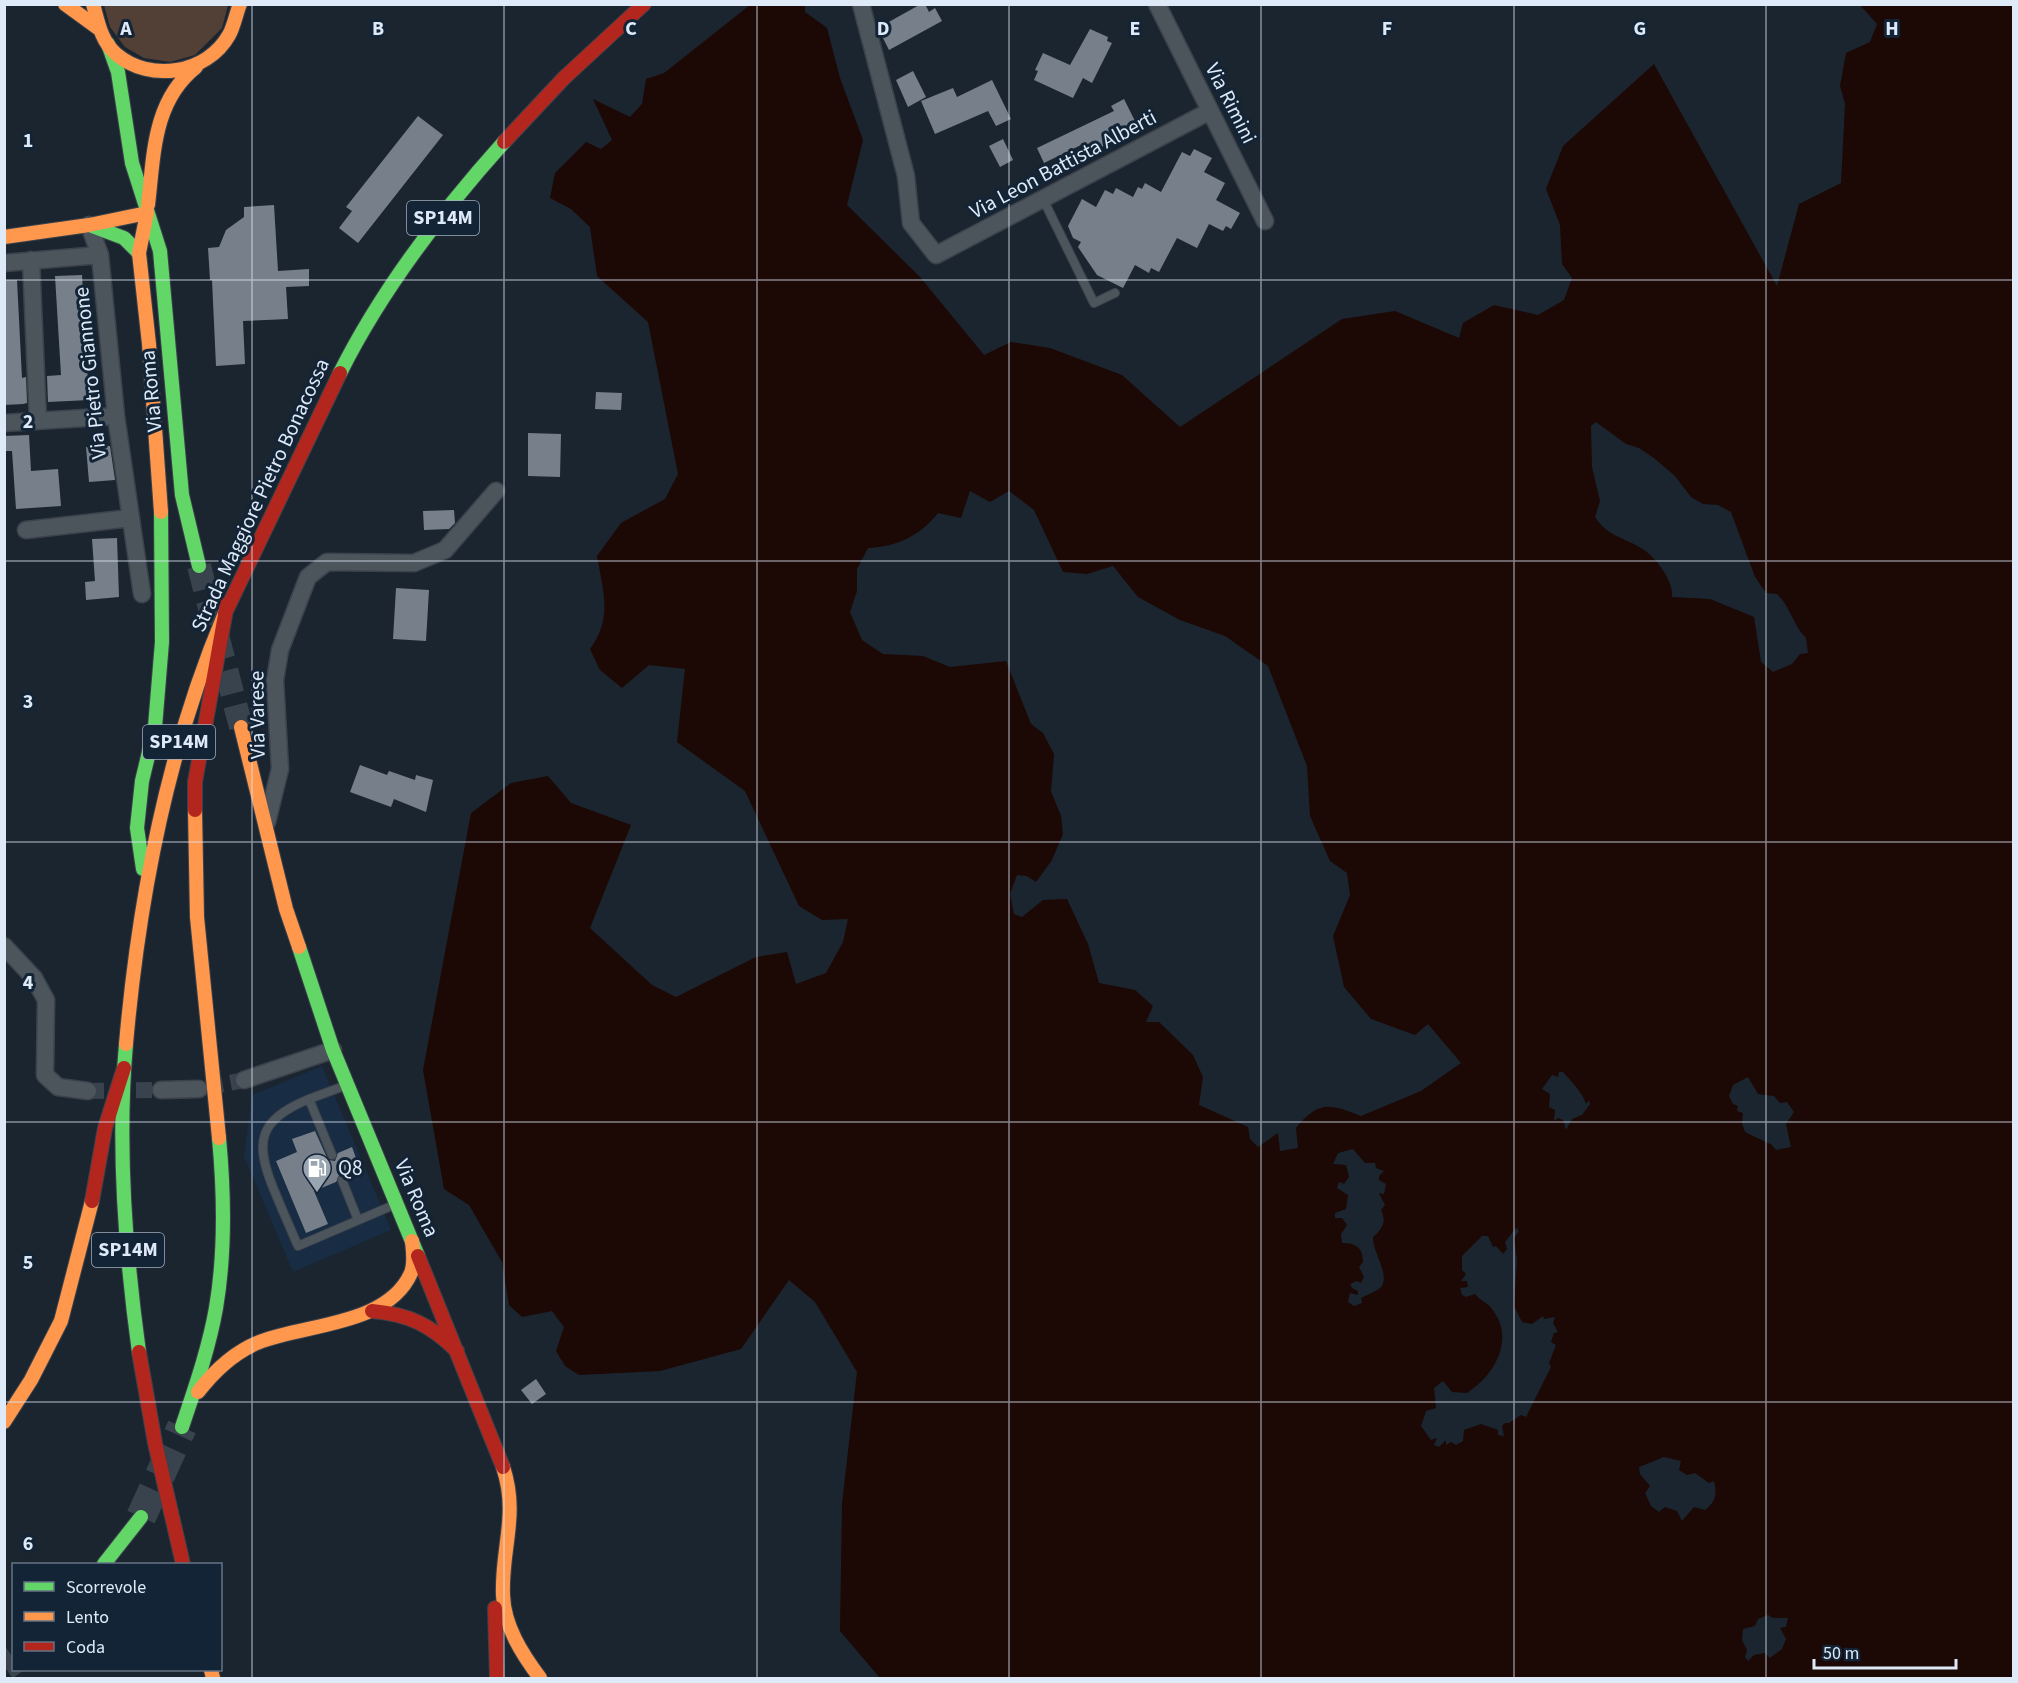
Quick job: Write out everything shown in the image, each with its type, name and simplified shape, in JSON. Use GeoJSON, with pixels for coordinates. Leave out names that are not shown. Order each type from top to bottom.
{"type":"FeatureCollection","features":[{"type":"Feature","properties":{"kind":"main road"},"geometry":{"type":"LineString","coordinates":[[65,4],[98,28]]}},
{"type":"Feature","properties":{"kind":"main road"},"geometry":{"type":"LineString","coordinates":[[93,4],[98,28],[108,44],[126,60],[148,70],[173,73],[196,67]]}},
{"type":"Feature","properties":{"kind":"main road","name":"Via Roma"},"geometry":{"type":"LineString","coordinates":[[147,213],[158,130],[167,101],[179,81],[214,56],[228,41],[237,22],[240,4]]}},
{"type":"Feature","properties":{"kind":"main road","name":"Strada Maggiore Pietro Bonacossa"},"geometry":{"type":"LineString","coordinates":[[183,1563],[152,1431],[140,1364],[126,1237],[124,1068],[146,884],[168,781],[191,702],[227,604],[357,339],[418,250],[473,179],[539,105],[613,30],[644,4]]}},
{"type":"Feature","properties":{"kind":"main road","name":"Via Roma"},"geometry":{"type":"LineString","coordinates":[[108,44],[118,72],[132,163],[160,251],[182,495],[199,566]]}},
{"type":"Feature","properties":{"kind":"main road"},"geometry":{"type":"LineString","coordinates":[[4,237],[90,225],[147,213],[139,253],[149,344],[163,539],[162,642],[155,727],[142,781],[137,828],[146,884]]}},
{"type":"Feature","properties":{"kind":"main road"},"geometry":{"type":"LineString","coordinates":[[90,225],[106,229],[124,238],[139,253]]}},
{"type":"Feature","properties":{"kind":"main road"},"geometry":{"type":"LineString","coordinates":[[182,1427],[216,1308],[222,1262],[220,1147],[197,917],[195,782],[227,604]]}},
{"type":"Feature","properties":{"kind":"main road","name":"Via Roma"},"geometry":{"type":"LineString","coordinates":[[241,727],[286,909],[333,1050],[498,1451],[511,1497],[511,1539],[502,1583],[506,1612],[513,1635],[540,1678]]}},
{"type":"Feature","properties":{"kind":"main road"},"geometry":{"type":"LineString","coordinates":[[4,1422],[31,1380],[61,1321],[86,1226],[105,1128],[124,1068]]}},
{"type":"Feature","properties":{"kind":"main road"},"geometry":{"type":"LineString","coordinates":[[372,1311],[391,1298],[408,1279],[414,1258],[412,1241]]}},
{"type":"Feature","properties":{"kind":"main road"},"geometry":{"type":"LineString","coordinates":[[191,1402],[214,1370],[246,1349],[262,1341],[372,1311],[394,1312],[425,1322],[437,1330],[457,1351]]}},
{"type":"Feature","properties":{"kind":"main road"},"geometry":{"type":"LineString","coordinates":[[105,1563],[141,1517]]}},
{"type":"Feature","properties":{"kind":"main road"},"geometry":{"type":"LineString","coordinates":[[497,1678],[499,1660],[494,1612],[502,1583]]}},
{"type":"Feature","properties":{"kind":"street","name":"Via Leon Battista Alberti"},"geometry":{"type":"LineString","coordinates":[[861,4],[906,176],[911,223],[936,255],[1210,111]]}},
{"type":"Feature","properties":{"kind":"street","name":"Via Rimini"},"geometry":{"type":"LineString","coordinates":[[1157,4],[1265,221]]}},
{"type":"Feature","properties":{"kind":"street","name":"Via Pietro Giannone"},"geometry":{"type":"LineString","coordinates":[[90,225],[100,255],[116,416],[142,594]]}},
{"type":"Feature","properties":{"kind":"street"},"geometry":{"type":"LineString","coordinates":[[4,262],[100,255]]}},
{"type":"Feature","properties":{"kind":"street"},"geometry":{"type":"LineString","coordinates":[[30,260],[38,421]]}},
{"type":"Feature","properties":{"kind":"street"},"geometry":{"type":"LineString","coordinates":[[4,423],[116,416]]}},
{"type":"Feature","properties":{"kind":"street","name":"Via Varese"},"geometry":{"type":"LineString","coordinates":[[266,826],[280,769],[275,680],[280,650],[308,577],[327,562],[414,563],[445,550],[496,491]]}},
{"type":"Feature","properties":{"kind":"street"},"geometry":{"type":"LineString","coordinates":[[26,530],[131,518]]}},
{"type":"Feature","properties":{"kind":"street"},"geometry":{"type":"LineString","coordinates":[[4,946],[34,978],[46,1000],[45,1075],[58,1087],[88,1091]]}},
{"type":"Feature","properties":{"kind":"street"},"geometry":{"type":"LineString","coordinates":[[244,1080],[333,1050]]}},
{"type":"Feature","properties":{"kind":"street"},"geometry":{"type":"LineString","coordinates":[[161,1090],[199,1089]]}},
{"type":"Feature","properties":{"kind":"lane"},"geometry":{"type":"LineString","coordinates":[[1043,199],[1094,303],[1115,293]]}},
{"type":"Feature","properties":{"kind":"lane"},"geometry":{"type":"LineString","coordinates":[[347,1085],[288,1108],[266,1130],[260,1148],[264,1165],[298,1246],[397,1204]]}},
{"type":"Feature","properties":{"kind":"lane"},"geometry":{"type":"LineString","coordinates":[[309,1100],[332,1155]]}},
{"type":"Feature","properties":{"kind":"lane"},"geometry":{"type":"LineString","coordinates":[[342,1180],[358,1220]]}},
{"type":"Feature","properties":{"kind":"shaded area"},"geometry":{"type":"Polygon","coordinates":[[[104,5],[228,5],[222,28],[195,55],[170,62],[144,58],[125,47],[110,27],[104,5]]]}},
{"type":"Feature","properties":{"kind":"shaded area"},"geometry":{"type":"Polygon","coordinates":[[[750,5],[805,5],[805,12],[827,28],[840,78],[863,140],[847,205],[920,277],[984,355],[1011,342],[1050,348],[1122,375],[1180,427],[1342,319],[1395,311],[1459,338],[1463,323],[1494,305],[1538,315],[1564,300],[1572,278],[1562,264],[1560,225],[1546,189],[1563,146],[1654,64],[1777,286],[1799,204],[1841,183],[1845,104],[1840,86],[1846,53],[1870,42],[1877,24],[1860,5],[2013,5],[2013,1678],[880,1678],[840,1631],[842,1504],[857,1372],[815,1302],[789,1280],[741,1349],[660,1371],[579,1375],[565,1366],[556,1351],[564,1327],[552,1311],[522,1317],[509,1305],[502,1262],[469,1205],[444,1189],[423,1070],[471,813],[511,783],[548,776],[571,803],[631,825],[590,928],[652,985],[676,997],[756,957],[787,952],[796,984],[826,973],[843,942],[848,919],[822,920],[799,906],[745,791],[677,742],[685,669],[649,665],[622,688],[600,670],[590,649],[602,626],[604,615],[597,556],[621,523],[665,499],[678,474],[648,322],[597,276],[590,227],[571,209],[550,198],[555,173],[586,142],[601,149],[612,140],[593,99],[630,117],[642,104],[646,79],[664,73],[750,5]],[[1596,422],[1591,426],[1592,467],[1600,501],[1595,517],[1610,532],[1641,548],[1652,557],[1667,577],[1672,597],[1710,599],[1754,617],[1761,662],[1773,672],[1792,664],[1800,654],[1808,653],[1806,638],[1785,604],[1777,594],[1766,593],[1755,577],[1731,512],[1718,505],[1703,504],[1691,497],[1675,476],[1654,458],[1639,448],[1626,444],[1596,422]],[[970,491],[961,518],[938,513],[924,528],[907,538],[889,545],[868,548],[857,569],[857,591],[850,612],[862,640],[883,654],[923,656],[950,667],[1006,661],[1031,724],[1043,733],[1054,754],[1051,791],[1061,816],[1063,834],[1052,860],[1036,882],[1027,876],[1017,875],[1010,894],[1014,914],[1022,917],[1043,900],[1067,899],[1088,944],[1099,983],[1135,990],[1153,1006],[1146,1022],[1159,1022],[1193,1055],[1203,1077],[1199,1105],[1248,1127],[1250,1139],[1258,1147],[1278,1133],[1280,1151],[1298,1148],[1296,1128],[1318,1109],[1333,1107],[1361,1116],[1421,1091],[1461,1063],[1428,1024],[1415,1035],[1371,1019],[1344,987],[1333,936],[1350,895],[1347,873],[1330,861],[1310,816],[1307,766],[1268,666],[1225,636],[1180,620],[1138,597],[1113,566],[1087,574],[1063,572],[1034,510],[1009,491],[990,502],[970,491]],[[1559,1072],[1558,1077],[1552,1075],[1542,1089],[1550,1094],[1549,1107],[1555,1110],[1554,1121],[1558,1118],[1563,1120],[1566,1130],[1572,1119],[1582,1115],[1590,1104],[1589,1100],[1586,1104],[1580,1091],[1563,1072],[1559,1072]],[[1748,1077],[1733,1085],[1729,1096],[1733,1104],[1738,1106],[1737,1111],[1743,1113],[1742,1123],[1745,1132],[1772,1145],[1776,1150],[1791,1147],[1786,1124],[1794,1112],[1787,1102],[1780,1103],[1774,1096],[1758,1094],[1748,1077]],[[1353,1149],[1338,1153],[1333,1164],[1346,1165],[1349,1177],[1344,1184],[1339,1182],[1337,1188],[1348,1195],[1346,1209],[1335,1213],[1335,1218],[1342,1218],[1347,1225],[1341,1234],[1342,1243],[1351,1244],[1360,1249],[1363,1257],[1363,1262],[1359,1267],[1364,1277],[1361,1283],[1357,1281],[1350,1284],[1358,1291],[1358,1295],[1350,1293],[1348,1302],[1354,1306],[1362,1303],[1361,1298],[1379,1289],[1383,1284],[1383,1272],[1373,1237],[1383,1222],[1381,1210],[1385,1205],[1379,1193],[1384,1194],[1386,1184],[1379,1180],[1379,1176],[1384,1171],[1376,1168],[1375,1163],[1365,1163],[1353,1149]],[[1516,1228],[1505,1242],[1507,1249],[1503,1254],[1496,1246],[1493,1247],[1488,1236],[1482,1236],[1462,1256],[1462,1270],[1466,1274],[1461,1281],[1467,1281],[1468,1287],[1460,1288],[1462,1295],[1466,1297],[1475,1294],[1492,1309],[1499,1321],[1502,1344],[1499,1356],[1486,1377],[1467,1393],[1452,1392],[1443,1381],[1434,1388],[1436,1408],[1426,1411],[1421,1426],[1431,1440],[1437,1438],[1434,1445],[1439,1447],[1446,1440],[1446,1445],[1451,1442],[1456,1445],[1463,1441],[1464,1430],[1481,1424],[1498,1430],[1498,1435],[1504,1436],[1502,1426],[1505,1423],[1521,1415],[1526,1417],[1551,1367],[1549,1363],[1556,1345],[1551,1342],[1554,1333],[1558,1332],[1553,1323],[1555,1317],[1544,1319],[1543,1316],[1532,1324],[1522,1322],[1514,1306],[1517,1260],[1514,1238],[1519,1231],[1516,1228]],[[1664,1457],[1639,1467],[1640,1474],[1650,1486],[1645,1493],[1651,1506],[1659,1512],[1665,1507],[1677,1511],[1682,1521],[1694,1507],[1705,1510],[1715,1497],[1714,1481],[1709,1483],[1695,1473],[1687,1475],[1679,1470],[1681,1461],[1664,1457]],[[1768,1615],[1758,1619],[1755,1626],[1743,1629],[1742,1640],[1747,1650],[1745,1657],[1748,1661],[1754,1655],[1765,1653],[1770,1658],[1782,1649],[1786,1639],[1780,1628],[1786,1627],[1788,1618],[1773,1618],[1768,1615]]]}},
{"type":"Feature","properties":{"kind":"shaded area","name":"Q8"},"geometry":{"type":"Polygon","coordinates":[[[322,1066],[391,1230],[293,1272],[244,1156],[252,1095],[322,1066]]]}},
{"type":"Feature","properties":{"kind":"building"},"geometry":{"type":"Polygon","coordinates":[[[921,4],[925,4],[929,12],[935,8],[942,21],[889,50],[878,28],[921,4]]]}},
{"type":"Feature","properties":{"kind":"building"},"geometry":{"type":"Polygon","coordinates":[[[1090,29],[1108,37],[1107,41],[1112,43],[1092,83],[1083,78],[1073,98],[1034,80],[1038,71],[1035,70],[1043,53],[1070,65],[1090,29]]]}},
{"type":"Feature","properties":{"kind":"building"},"geometry":{"type":"Polygon","coordinates":[[[913,71],[926,97],[908,107],[896,80],[913,71]]]}},
{"type":"Feature","properties":{"kind":"building"},"geometry":{"type":"Polygon","coordinates":[[[992,80],[1011,119],[996,126],[988,111],[935,134],[921,101],[953,88],[957,97],[992,80]]]}},
{"type":"Feature","properties":{"kind":"building"},"geometry":{"type":"Polygon","coordinates":[[[1124,99],[1139,129],[1085,155],[1081,145],[1044,163],[1037,148],[1114,111],[1111,106],[1124,99]]]}},
{"type":"Feature","properties":{"kind":"building"},"geometry":{"type":"Polygon","coordinates":[[[418,116],[443,135],[358,243],[339,228],[352,211],[346,207],[418,116]]]}},
{"type":"Feature","properties":{"kind":"building"},"geometry":{"type":"Polygon","coordinates":[[[1003,139],[1013,160],[1000,167],[989,146],[1003,139]]]}},
{"type":"Feature","properties":{"kind":"building"},"geometry":{"type":"Polygon","coordinates":[[[1194,149],[1212,158],[1204,172],[1225,183],[1216,200],[1240,213],[1231,229],[1226,226],[1223,231],[1209,224],[1197,248],[1177,238],[1159,272],[1151,268],[1149,273],[1135,265],[1123,288],[1097,275],[1078,247],[1081,242],[1073,238],[1068,226],[1082,199],[1096,207],[1105,190],[1113,194],[1116,188],[1133,197],[1138,187],[1142,189],[1145,183],[1161,192],[1182,152],[1190,156],[1194,149]]]}},
{"type":"Feature","properties":{"kind":"building"},"geometry":{"type":"Polygon","coordinates":[[[274,205],[278,271],[309,269],[309,286],[286,287],[288,319],[243,321],[245,364],[216,366],[212,280],[210,280],[208,248],[219,247],[226,230],[244,217],[244,207],[274,205]]]}},
{"type":"Feature","properties":{"kind":"building"},"geometry":{"type":"Polygon","coordinates":[[[82,275],[89,400],[48,402],[47,376],[61,375],[55,276],[82,275]]]}},
{"type":"Feature","properties":{"kind":"building"},"geometry":{"type":"Polygon","coordinates":[[[4,280],[17,280],[22,378],[26,377],[27,403],[23,404],[4,405],[4,280]]]}},
{"type":"Feature","properties":{"kind":"building"},"geometry":{"type":"Polygon","coordinates":[[[596,392],[622,393],[621,410],[595,409],[596,392]]]}},
{"type":"Feature","properties":{"kind":"building"},"geometry":{"type":"Polygon","coordinates":[[[528,433],[561,434],[560,477],[528,476],[528,433]]]}},
{"type":"Feature","properties":{"kind":"building"},"geometry":{"type":"Polygon","coordinates":[[[29,435],[31,471],[58,469],[61,506],[16,509],[12,451],[4,451],[4,436],[29,435]]]}},
{"type":"Feature","properties":{"kind":"building"},"geometry":{"type":"Polygon","coordinates":[[[110,446],[115,480],[89,482],[86,447],[110,446]]]}},
{"type":"Feature","properties":{"kind":"building"},"geometry":{"type":"Polygon","coordinates":[[[454,510],[455,523],[449,529],[424,530],[423,511],[454,510]]]}},
{"type":"Feature","properties":{"kind":"building"},"geometry":{"type":"Polygon","coordinates":[[[117,538],[119,597],[86,600],[85,582],[95,581],[92,539],[117,538]]]}},
{"type":"Feature","properties":{"kind":"building"},"geometry":{"type":"Polygon","coordinates":[[[396,588],[429,590],[426,641],[393,639],[396,588]]]}},
{"type":"Feature","properties":{"kind":"building"},"geometry":{"type":"Polygon","coordinates":[[[360,765],[387,775],[389,771],[415,780],[416,775],[433,780],[426,812],[394,799],[391,807],[350,792],[360,765]]]}},
{"type":"Feature","properties":{"kind":"building"},"geometry":{"type":"Polygon","coordinates":[[[315,1131],[328,1160],[335,1161],[338,1153],[352,1147],[361,1172],[348,1178],[340,1174],[336,1182],[314,1191],[328,1224],[306,1233],[276,1161],[297,1152],[292,1139],[315,1131]]]}},
{"type":"Feature","properties":{"kind":"building"},"geometry":{"type":"Polygon","coordinates":[[[536,1379],[546,1394],[532,1404],[521,1390],[536,1379]]]}},
{"type":"Feature","properties":{"kind":"tunnel"},"geometry":{"type":"LineString","coordinates":[[199,566],[241,727]]}},
{"type":"Feature","properties":{"kind":"tunnel"},"geometry":{"type":"LineString","coordinates":[[207,1087],[244,1080]]}},
{"type":"Feature","properties":{"kind":"tunnel"},"geometry":{"type":"LineString","coordinates":[[88,1091],[161,1090]]}},
{"type":"Feature","properties":{"kind":"tunnel"},"geometry":{"type":"LineString","coordinates":[[141,1517],[182,1427]]}},
{"type":"Feature","properties":{"kind":"tunnel"},"geometry":{"type":"LineString","coordinates":[[4,1666],[12,1660]]}},
{"type":"Feature","properties":{"kind":"traffic: fast"},"geometry":{"type":"LineString","coordinates":[[108,44],[118,72],[132,163],[160,251],[182,495],[199,566]]}},
{"type":"Feature","properties":{"kind":"traffic: fast"},"geometry":{"type":"LineString","coordinates":[[340,373],[375,311],[414,252],[458,195],[504,142]]}},
{"type":"Feature","properties":{"kind":"traffic: fast"},"geometry":{"type":"LineString","coordinates":[[92,226],[124,238],[139,253]]}},
{"type":"Feature","properties":{"kind":"traffic: fast"},"geometry":{"type":"LineString","coordinates":[[143,869],[137,828],[142,781],[155,727],[162,642],[161,512]]}},
{"type":"Feature","properties":{"kind":"traffic: fast"},"geometry":{"type":"LineString","coordinates":[[299,947],[333,1050],[418,1256]]}},
{"type":"Feature","properties":{"kind":"traffic: fast"},"geometry":{"type":"LineString","coordinates":[[126,1044],[122,1160],[126,1237],[139,1352]]}},
{"type":"Feature","properties":{"kind":"traffic: fast"},"geometry":{"type":"LineString","coordinates":[[182,1427],[210,1338],[219,1288],[223,1223],[219,1138]]}},
{"type":"Feature","properties":{"kind":"traffic: fast"},"geometry":{"type":"LineString","coordinates":[[105,1563],[141,1517]]}},
{"type":"Feature","properties":{"kind":"traffic: slow"},"geometry":{"type":"LineString","coordinates":[[65,4],[98,28]]}},
{"type":"Feature","properties":{"kind":"traffic: slow"},"geometry":{"type":"LineString","coordinates":[[93,4],[103,37],[116,54],[145,69],[161,71],[193,66],[219,48],[231,31],[240,4]]}},
{"type":"Feature","properties":{"kind":"traffic: slow"},"geometry":{"type":"LineString","coordinates":[[148,205],[154,148],[163,112],[171,96],[196,67]]}},
{"type":"Feature","properties":{"kind":"traffic: slow"},"geometry":{"type":"LineString","coordinates":[[4,237],[89,225],[147,213]]}},
{"type":"Feature","properties":{"kind":"traffic: slow"},"geometry":{"type":"LineString","coordinates":[[147,213],[139,253],[149,344],[161,512]]}},
{"type":"Feature","properties":{"kind":"traffic: slow"},"geometry":{"type":"LineString","coordinates":[[126,1044],[139,933],[159,824],[187,717],[225,613]]}},
{"type":"Feature","properties":{"kind":"traffic: slow"},"geometry":{"type":"LineString","coordinates":[[241,727],[286,909],[299,947]]}},
{"type":"Feature","properties":{"kind":"traffic: slow"},"geometry":{"type":"LineString","coordinates":[[195,810],[197,917],[219,1138]]}},
{"type":"Feature","properties":{"kind":"traffic: slow"},"geometry":{"type":"LineString","coordinates":[[4,1422],[31,1380],[61,1321],[92,1201]]}},
{"type":"Feature","properties":{"kind":"traffic: slow"},"geometry":{"type":"LineString","coordinates":[[198,1392],[226,1362],[252,1345],[280,1335],[345,1320],[366,1313],[384,1303],[400,1290],[411,1273],[412,1241]]}},
{"type":"Feature","properties":{"kind":"traffic: slow"},"geometry":{"type":"LineString","coordinates":[[503,1467],[508,1484],[510,1516],[503,1578],[504,1606],[510,1629],[540,1678]]}},
{"type":"Feature","properties":{"kind":"traffic: slow"},"geometry":{"type":"LineString","coordinates":[[211,1671],[213,1678]]}},
{"type":"Feature","properties":{"kind":"traffic: jam"},"geometry":{"type":"LineString","coordinates":[[504,142],[564,78],[644,4]]}},
{"type":"Feature","properties":{"kind":"traffic: jam"},"geometry":{"type":"LineString","coordinates":[[225,613],[340,373]]}},
{"type":"Feature","properties":{"kind":"traffic: jam"},"geometry":{"type":"LineString","coordinates":[[195,810],[195,782],[227,604]]}},
{"type":"Feature","properties":{"kind":"traffic: jam"},"geometry":{"type":"LineString","coordinates":[[92,1201],[105,1128],[124,1068]]}},
{"type":"Feature","properties":{"kind":"traffic: jam"},"geometry":{"type":"LineString","coordinates":[[418,1256],[503,1467]]}},
{"type":"Feature","properties":{"kind":"traffic: jam"},"geometry":{"type":"LineString","coordinates":[[372,1311],[397,1315],[418,1322],[438,1334],[457,1351]]}},
{"type":"Feature","properties":{"kind":"traffic: jam"},"geometry":{"type":"LineString","coordinates":[[139,1352],[155,1443],[183,1563]]}},
{"type":"Feature","properties":{"kind":"traffic: jam"},"geometry":{"type":"LineString","coordinates":[[495,1608],[497,1678]]}},
{"type":"Feature","properties":{"kind":"place","name":"Q8"},"geometry":{"type":"Point","coordinates":[317,1194]}}]}
